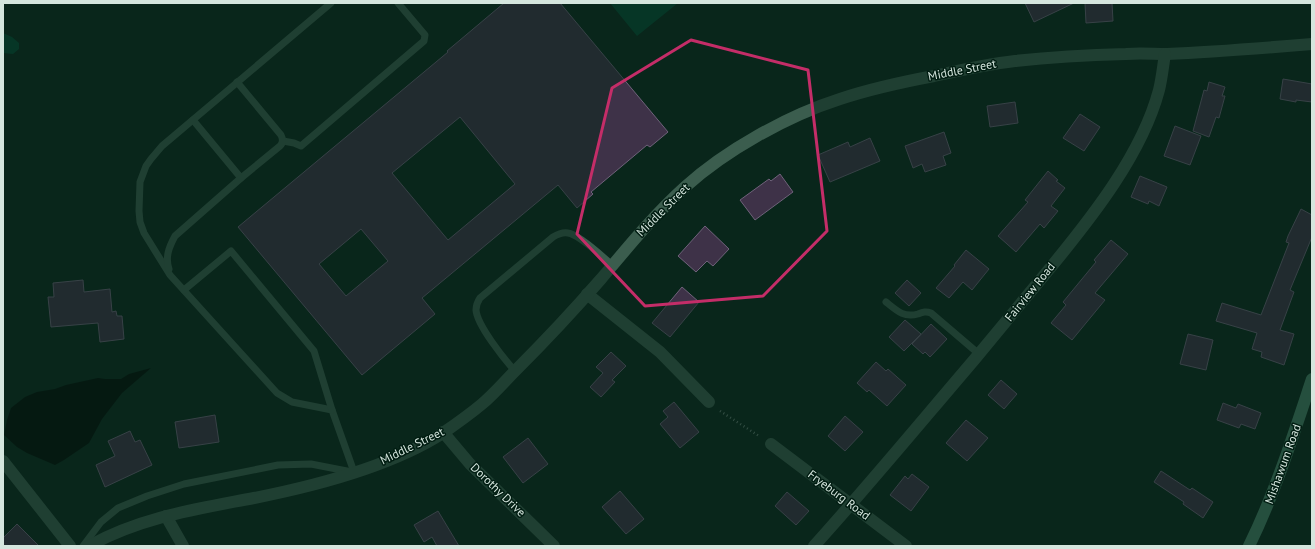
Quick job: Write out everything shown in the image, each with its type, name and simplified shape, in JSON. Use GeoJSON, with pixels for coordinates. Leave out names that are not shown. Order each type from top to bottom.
{"type":"FeatureCollection","features":[{"type":"Feature","properties":{"kind":"main road","name":"Mishawum Road"},"geometry":{"type":"LineString","coordinates":[[1249,546],[1277,482],[1312,379]]}},
{"type":"Feature","properties":{"kind":"street","name":"Middle Street"},"geometry":{"type":"LineString","coordinates":[[89,546],[115,533],[186,510],[292,490],[354,472],[411,450],[443,432],[483,403],[515,371],[587,294],[664,206],[701,173],[726,155],[773,127],[839,99],[910,81],[991,64],[1096,56],[1165,54],[1312,44]]}},
{"type":"Feature","properties":{"kind":"street","name":"Fairview Road"},"geometry":{"type":"LineString","coordinates":[[814,546],[979,354],[1071,242],[1109,190],[1132,153],[1150,116],[1159,90],[1165,54]]}},
{"type":"Feature","properties":{"kind":"street"},"geometry":{"type":"LineString","coordinates":[[587,294],[660,352],[709,402]]}},
{"type":"Feature","properties":{"kind":"street","name":"Dorothy Drive"},"geometry":{"type":"LineString","coordinates":[[443,432],[470,464],[554,546]]}},
{"type":"Feature","properties":{"kind":"street","name":"Fryeburg Road"},"geometry":{"type":"LineString","coordinates":[[771,444],[906,546]]}},
{"type":"Feature","properties":{"kind":"street"},"geometry":{"type":"LineString","coordinates":[[3,461],[70,546]]}},
{"type":"Feature","properties":{"kind":"street"},"geometry":{"type":"LineString","coordinates":[[166,516],[183,546]]}},
{"type":"Feature","properties":{"kind":"lane"},"geometry":{"type":"LineString","coordinates":[[331,3],[162,146],[151,158],[142,176],[139,191],[139,211],[140,222],[144,233],[170,275],[277,393],[292,402],[332,410]]}},
{"type":"Feature","properties":{"kind":"lane"},"geometry":{"type":"LineString","coordinates":[[283,141],[301,146],[424,41],[425,35],[398,3]]}},
{"type":"Feature","properties":{"kind":"lane"},"geometry":{"type":"LineString","coordinates":[[170,275],[167,255],[175,236],[280,146],[283,141],[281,135],[237,82]]}},
{"type":"Feature","properties":{"kind":"lane"},"geometry":{"type":"LineString","coordinates":[[193,120],[241,178]]}},
{"type":"Feature","properties":{"kind":"lane"},"geometry":{"type":"LineString","coordinates":[[515,371],[497,351],[479,318],[477,305],[483,295],[553,237],[561,233],[569,233],[577,236],[612,265]]}},
{"type":"Feature","properties":{"kind":"lane"},"geometry":{"type":"LineString","coordinates":[[184,290],[231,251],[314,351],[332,410],[354,472]]}},
{"type":"Feature","properties":{"kind":"lane"},"geometry":{"type":"LineString","coordinates":[[886,302],[903,314],[910,316],[924,312],[931,313],[979,354]]}},
{"type":"Feature","properties":{"kind":"lane"},"geometry":{"type":"LineString","coordinates":[[83,546],[101,522],[118,508],[147,496],[184,484],[267,466],[289,464],[312,464],[354,472]]}},
{"type":"Feature","properties":{"kind":"path"},"geometry":{"type":"LineString","coordinates":[[709,402],[722,413],[771,444]]}},
{"type":"Feature","properties":{"kind":"highlighted area"},"geometry":{"type":"Polygon","coordinates":[[[691,40],[808,70],[827,231],[763,296],[645,306],[577,234],[612,88],[691,40]]]}},
{"type":"Feature","properties":{"kind":"green space"},"geometry":{"type":"Polygon","coordinates":[[[610,3],[678,3],[637,36],[610,3]]]}},
{"type":"Feature","properties":{"kind":"green space"},"geometry":{"type":"Polygon","coordinates":[[[3,33],[12,37],[19,43],[19,49],[13,54],[3,53],[3,33]]]}},
{"type":"Feature","properties":{"kind":"shaded area"},"geometry":{"type":"Polygon","coordinates":[[[151,368],[122,393],[102,419],[89,443],[55,465],[27,453],[17,447],[4,435],[11,408],[25,397],[37,392],[98,378],[121,379],[129,374],[151,368]]]}},
{"type":"Feature","properties":{"kind":"building"},"geometry":{"type":"Polygon","coordinates":[[[504,3],[560,3],[668,132],[650,147],[647,145],[591,192],[593,194],[577,208],[558,185],[422,298],[435,314],[362,375],[238,227],[448,52],[447,51],[504,3]],[[460,117],[392,173],[448,240],[515,184],[460,117]],[[361,229],[319,264],[346,296],[388,261],[361,229]]]}},
{"type":"Feature","properties":{"kind":"building"},"geometry":{"type":"Polygon","coordinates":[[[1025,3],[1074,3],[1034,22],[1025,3]]]}},
{"type":"Feature","properties":{"kind":"building"},"geometry":{"type":"Polygon","coordinates":[[[1085,3],[1112,3],[1113,21],[1086,23],[1085,3]]]}},
{"type":"Feature","properties":{"kind":"building"},"geometry":{"type":"Polygon","coordinates":[[[1283,79],[1312,84],[1312,102],[1296,100],[1296,102],[1280,99],[1283,79]]]}},
{"type":"Feature","properties":{"kind":"building"},"geometry":{"type":"Polygon","coordinates":[[[1209,82],[1225,87],[1222,96],[1225,96],[1219,118],[1216,117],[1209,137],[1193,131],[1204,90],[1207,91],[1209,82]]]}},
{"type":"Feature","properties":{"kind":"building"},"geometry":{"type":"Polygon","coordinates":[[[1015,102],[1018,123],[990,127],[987,106],[1015,102]]]}},
{"type":"Feature","properties":{"kind":"building"},"geometry":{"type":"Polygon","coordinates":[[[1080,114],[1100,127],[1084,151],[1063,138],[1080,114]]]}},
{"type":"Feature","properties":{"kind":"building"},"geometry":{"type":"Polygon","coordinates":[[[1175,126],[1201,136],[1190,165],[1164,156],[1175,126]]]}},
{"type":"Feature","properties":{"kind":"building"},"geometry":{"type":"Polygon","coordinates":[[[944,132],[951,153],[943,156],[946,165],[925,172],[922,164],[913,168],[905,146],[944,132]]]}},
{"type":"Feature","properties":{"kind":"building"},"geometry":{"type":"Polygon","coordinates":[[[870,138],[880,161],[830,182],[818,155],[848,142],[850,147],[870,138]]]}},
{"type":"Feature","properties":{"kind":"building"},"geometry":{"type":"Polygon","coordinates":[[[1048,171],[1058,180],[1056,181],[1065,188],[1051,206],[1058,211],[1044,228],[1040,224],[1016,252],[998,236],[1028,202],[1025,200],[1048,171]]]}},
{"type":"Feature","properties":{"kind":"building"},"geometry":{"type":"Polygon","coordinates":[[[780,174],[793,192],[755,220],[740,200],[769,179],[771,181],[780,174]]]}},
{"type":"Feature","properties":{"kind":"building"},"geometry":{"type":"Polygon","coordinates":[[[1140,176],[1167,187],[1159,206],[1149,201],[1148,204],[1131,197],[1140,176]]]}},
{"type":"Feature","properties":{"kind":"building"},"geometry":{"type":"Polygon","coordinates":[[[1301,209],[1312,215],[1312,237],[1290,290],[1294,292],[1280,330],[1294,334],[1284,365],[1261,357],[1262,352],[1252,349],[1257,333],[1216,321],[1222,303],[1261,315],[1289,243],[1286,242],[1288,236],[1301,209]]]}},
{"type":"Feature","properties":{"kind":"building"},"geometry":{"type":"Polygon","coordinates":[[[705,226],[729,249],[713,266],[707,261],[696,272],[678,256],[705,226]]]}},
{"type":"Feature","properties":{"kind":"building"},"geometry":{"type":"Polygon","coordinates":[[[1111,240],[1128,254],[1095,293],[1105,300],[1072,340],[1051,323],[1066,305],[1063,302],[1096,262],[1094,260],[1111,240]]]}},
{"type":"Feature","properties":{"kind":"building"},"geometry":{"type":"Polygon","coordinates":[[[966,250],[989,269],[972,290],[963,282],[949,298],[936,288],[955,266],[954,265],[966,250]]]}},
{"type":"Feature","properties":{"kind":"building"},"geometry":{"type":"Polygon","coordinates":[[[83,280],[84,292],[110,289],[112,312],[116,311],[117,316],[122,316],[124,339],[100,342],[98,323],[51,327],[48,297],[54,297],[53,283],[83,280]]]}},
{"type":"Feature","properties":{"kind":"building"},"geometry":{"type":"Polygon","coordinates":[[[907,280],[921,293],[909,306],[895,293],[907,280]]]}},
{"type":"Feature","properties":{"kind":"building"},"geometry":{"type":"Polygon","coordinates":[[[682,287],[699,302],[670,337],[652,323],[682,287]]]}},
{"type":"Feature","properties":{"kind":"building"},"geometry":{"type":"Polygon","coordinates":[[[905,320],[921,334],[904,351],[889,337],[905,320]]]}},
{"type":"Feature","properties":{"kind":"building"},"geometry":{"type":"Polygon","coordinates":[[[931,324],[947,339],[930,357],[925,352],[923,354],[912,344],[931,324]]]}},
{"type":"Feature","properties":{"kind":"building"},"geometry":{"type":"Polygon","coordinates":[[[1188,334],[1213,340],[1206,370],[1180,364],[1188,334]]]}},
{"type":"Feature","properties":{"kind":"building"},"geometry":{"type":"Polygon","coordinates":[[[611,352],[626,366],[612,380],[615,382],[601,397],[590,387],[603,373],[596,367],[611,352]]]}},
{"type":"Feature","properties":{"kind":"building"},"geometry":{"type":"Polygon","coordinates":[[[876,362],[886,371],[888,369],[906,385],[887,406],[869,390],[867,392],[857,383],[876,362]]]}},
{"type":"Feature","properties":{"kind":"building"},"geometry":{"type":"Polygon","coordinates":[[[1001,380],[1017,394],[1004,409],[988,395],[1001,380]]]}},
{"type":"Feature","properties":{"kind":"building"},"geometry":{"type":"Polygon","coordinates":[[[674,402],[699,432],[680,448],[660,424],[668,417],[663,411],[674,402]]]}},
{"type":"Feature","properties":{"kind":"building"},"geometry":{"type":"Polygon","coordinates":[[[1223,403],[1236,408],[1238,404],[1261,413],[1255,429],[1241,424],[1239,428],[1217,420],[1223,403]]]}},
{"type":"Feature","properties":{"kind":"building"},"geometry":{"type":"Polygon","coordinates":[[[215,415],[219,442],[179,448],[175,422],[215,415]]]}},
{"type":"Feature","properties":{"kind":"building"},"geometry":{"type":"Polygon","coordinates":[[[845,416],[863,432],[845,451],[828,436],[845,416]]]}},
{"type":"Feature","properties":{"kind":"building"},"geometry":{"type":"Polygon","coordinates":[[[966,420],[988,438],[967,461],[946,443],[966,420]]]}},
{"type":"Feature","properties":{"kind":"building"},"geometry":{"type":"Polygon","coordinates":[[[130,431],[135,442],[140,440],[152,465],[105,487],[96,465],[115,456],[108,441],[130,431]]]}},
{"type":"Feature","properties":{"kind":"building"},"geometry":{"type":"Polygon","coordinates":[[[528,438],[548,464],[523,483],[503,457],[528,438]]]}},
{"type":"Feature","properties":{"kind":"building"},"geometry":{"type":"Polygon","coordinates":[[[1161,471],[1190,490],[1192,488],[1213,502],[1203,518],[1183,504],[1184,502],[1154,482],[1161,471]]]}},
{"type":"Feature","properties":{"kind":"building"},"geometry":{"type":"Polygon","coordinates":[[[912,474],[929,487],[911,511],[890,495],[905,476],[908,479],[912,474]]]}},
{"type":"Feature","properties":{"kind":"building"},"geometry":{"type":"Polygon","coordinates":[[[620,491],[644,519],[626,534],[602,507],[620,491]]]}},
{"type":"Feature","properties":{"kind":"building"},"geometry":{"type":"Polygon","coordinates":[[[787,492],[809,511],[796,525],[775,506],[787,492]]]}},
{"type":"Feature","properties":{"kind":"building"},"geometry":{"type":"Polygon","coordinates":[[[438,511],[459,546],[437,546],[432,537],[424,542],[414,525],[438,511]]]}},
{"type":"Feature","properties":{"kind":"building"},"geometry":{"type":"Polygon","coordinates":[[[17,524],[39,546],[3,546],[3,538],[17,524]]]}}]}
